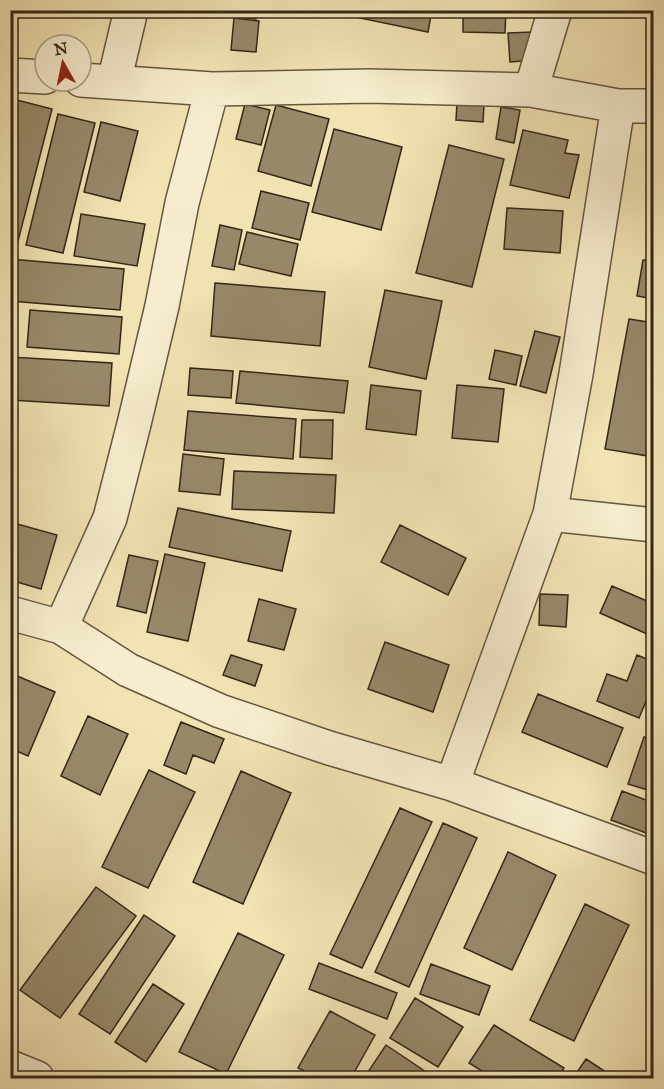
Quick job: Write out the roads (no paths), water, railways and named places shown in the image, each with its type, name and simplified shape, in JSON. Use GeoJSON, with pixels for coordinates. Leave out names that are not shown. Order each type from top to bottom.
{"type":"FeatureCollection","features":[{"type":"Feature","properties":{"kind":"street"},"geometry":{"type":"LineString","coordinates":[[114,82],[131,10]]}},
{"type":"Feature","properties":{"kind":"street"},"geometry":{"type":"LineString","coordinates":[[531,90],[555,10]]}},
{"type":"Feature","properties":{"kind":"street"},"geometry":{"type":"LineString","coordinates":[[10,75],[33,77]]}},
{"type":"Feature","properties":{"kind":"street"},"geometry":{"type":"LineString","coordinates":[[93,81],[212,88],[369,86],[531,90],[618,106],[654,106]]}},
{"type":"Feature","properties":{"kind":"street"},"geometry":{"type":"LineString","coordinates":[[61,627],[110,518],[162,306],[182,203],[212,88]]}},
{"type":"Feature","properties":{"kind":"street"},"geometry":{"type":"LineString","coordinates":[[452,784],[550,514],[576,374],[618,106]]}},
{"type":"Feature","properties":{"kind":"street"},"geometry":{"type":"LineString","coordinates":[[550,514],[654,525]]}},
{"type":"Feature","properties":{"kind":"street"},"geometry":{"type":"LineString","coordinates":[[10,613],[61,627],[128,670],[220,711],[329,748],[452,784],[654,858]]}},
{"type":"Feature","properties":{"kind":"street"},"geometry":{"type":"LineString","coordinates":[[10,1068],[37,1078]]}}]}
